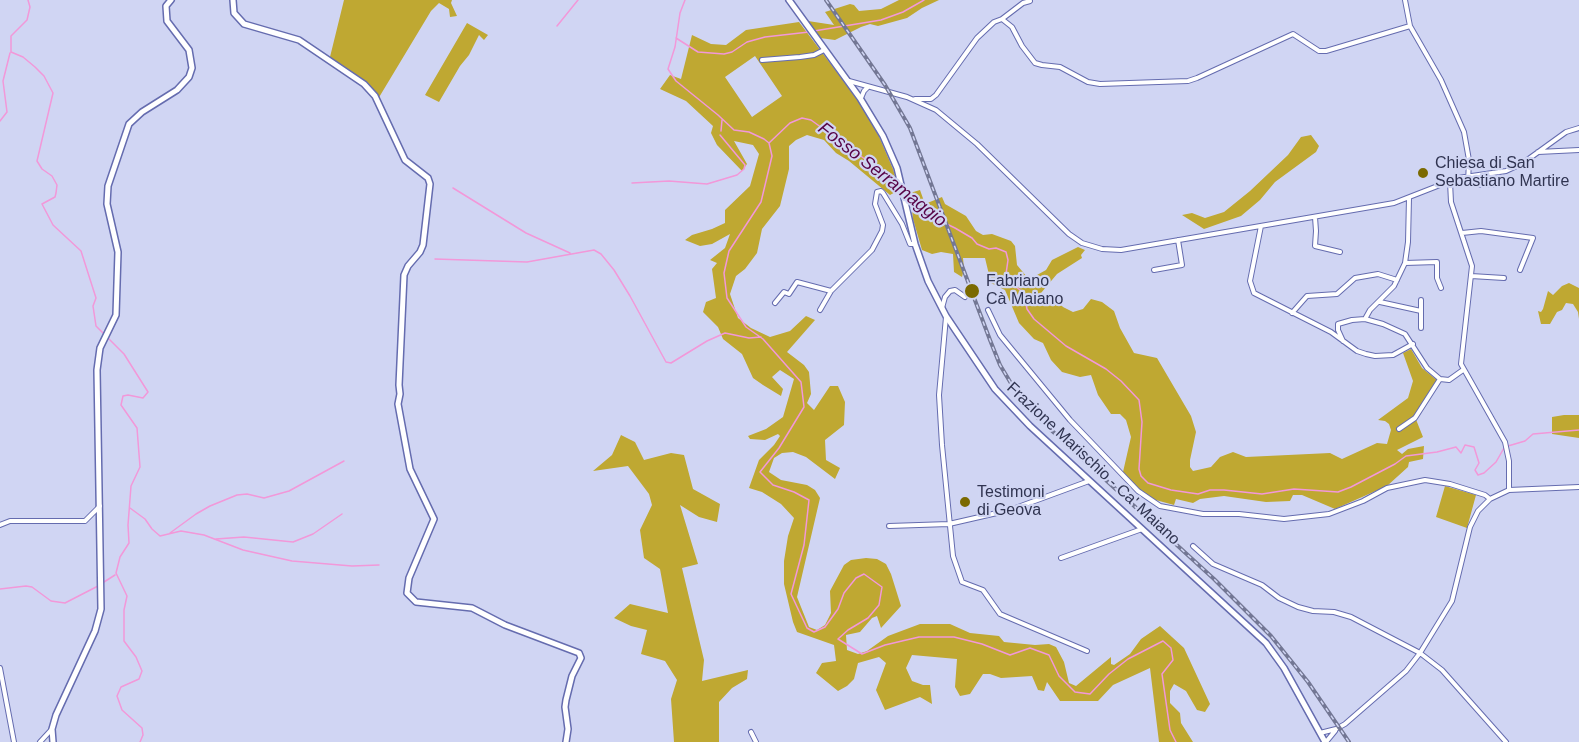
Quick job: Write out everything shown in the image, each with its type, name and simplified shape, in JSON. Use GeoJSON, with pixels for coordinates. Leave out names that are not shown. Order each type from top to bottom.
{"type":"FeatureCollection","features":[{"type":"Feature","properties":{"kind":"street"},"geometry":{"type":"LineString","coordinates":[[53,742],[52,729],[56,715],[97,625],[101,609],[97,370],[100,348],[113,322],[117,305],[118,252],[107,204],[108,186],[129,124],[142,112],[177,90],[189,77],[192,68],[189,50],[167,21],[166,6],[171,0]]}},
{"type":"Feature","properties":{"kind":"street"},"geometry":{"type":"LineString","coordinates":[[232,0],[234,13],[244,24],[299,40],[364,84],[375,96],[405,160],[428,178],[430,184],[423,244],[404,275],[398,404],[410,469],[434,519],[409,578],[407,593],[417,602],[472,608],[505,625],[579,653],[581,658],[572,676],[566,700],[568,729],[566,742]]}},
{"type":"Feature","properties":{"kind":"street","name":"Frazione Marischio - Ca' Maiano"},"geometry":{"type":"LineString","coordinates":[[789,0],[879,127],[897,168],[915,244],[928,281],[946,316],[995,389],[1011,407],[1275,654],[1326,742]]}},
{"type":"Feature","properties":{"kind":"street"},"geometry":{"type":"LineString","coordinates":[[1405,0],[1410,26],[1441,80],[1466,139],[1469,160],[1468,183],[1497,185]]}},
{"type":"Feature","properties":{"kind":"street"},"geometry":{"type":"LineString","coordinates":[[912,99],[931,99],[936,95],[977,38],[994,22],[1030,1]]}},
{"type":"Feature","properties":{"kind":"street"},"geometry":{"type":"LineString","coordinates":[[1002,19],[1012,27],[1022,46],[1035,63],[1060,67],[1088,82],[1100,84],[1188,81],[1293,34],[1319,51],[1326,51],[1410,26]]}},
{"type":"Feature","properties":{"kind":"street"},"geometry":{"type":"LineString","coordinates":[[762,60],[814,55],[824,50]]}},
{"type":"Feature","properties":{"kind":"street"},"geometry":{"type":"LineString","coordinates":[[848,81],[912,99],[936,110],[955,125],[1068,234],[1082,243],[1102,249],[1121,250],[1377,206],[1409,198],[1468,176],[1506,171],[1524,163],[1566,132],[1579,128]]}},
{"type":"Feature","properties":{"kind":"street"},"geometry":{"type":"LineString","coordinates":[[853,88],[870,87]]}},
{"type":"Feature","properties":{"kind":"street"},"geometry":{"type":"LineString","coordinates":[[860,98],[870,87]]}},
{"type":"Feature","properties":{"kind":"street"},"geometry":{"type":"LineString","coordinates":[[1538,152],[1579,150]]}},
{"type":"Feature","properties":{"kind":"street"},"geometry":{"type":"LineString","coordinates":[[1450,182],[1451,202],[1472,261],[1461,357],[1463,370],[1505,442],[1508,450],[1509,490]]}},
{"type":"Feature","properties":{"kind":"street"},"geometry":{"type":"LineString","coordinates":[[820,310],[831,291],[872,250],[882,231],[883,225],[875,204],[875,195],[879,190],[884,193],[902,224],[910,244],[915,244]]}},
{"type":"Feature","properties":{"kind":"street"},"geometry":{"type":"LineString","coordinates":[[1365,319],[1370,310],[1380,302],[1397,280],[1405,263],[1409,198]]}},
{"type":"Feature","properties":{"kind":"street"},"geometry":{"type":"LineString","coordinates":[[1315,217],[1317,231],[1314,246],[1340,252]]}},
{"type":"Feature","properties":{"kind":"street"},"geometry":{"type":"LineString","coordinates":[[1261,226],[1251,275],[1251,288],[1259,297],[1331,332],[1357,351],[1375,356],[1393,355],[1413,344]]}},
{"type":"Feature","properties":{"kind":"street"},"geometry":{"type":"LineString","coordinates":[[1462,233],[1481,231],[1533,238],[1520,270]]}},
{"type":"Feature","properties":{"kind":"street"},"geometry":{"type":"LineString","coordinates":[[1154,270],[1182,265],[1178,240]]}},
{"type":"Feature","properties":{"kind":"street"},"geometry":{"type":"LineString","coordinates":[[1405,263],[1437,262],[1437,278],[1441,288]]}},
{"type":"Feature","properties":{"kind":"street"},"geometry":{"type":"LineString","coordinates":[[1292,313],[1308,296],[1337,294],[1355,278],[1378,274],[1397,280]]}},
{"type":"Feature","properties":{"kind":"street"},"geometry":{"type":"LineString","coordinates":[[1471,276],[1503,278]]}},
{"type":"Feature","properties":{"kind":"street"},"geometry":{"type":"LineString","coordinates":[[775,303],[783,292],[789,294],[797,282],[831,291]]}},
{"type":"Feature","properties":{"kind":"street"},"geometry":{"type":"LineString","coordinates":[[942,309],[943,300],[950,291],[955,290],[965,297]]}},
{"type":"Feature","properties":{"kind":"street"},"geometry":{"type":"LineString","coordinates":[[1421,328],[1422,300]]}},
{"type":"Feature","properties":{"kind":"street"},"geometry":{"type":"LineString","coordinates":[[1380,302],[1421,311]]}},
{"type":"Feature","properties":{"kind":"street"},"geometry":{"type":"LineString","coordinates":[[988,310],[1000,335],[1070,420],[1138,491],[1160,506],[1203,514],[1239,514],[1284,519],[1329,514],[1363,501],[1387,488],[1425,480],[1450,484],[1485,495],[1490,499]]}},
{"type":"Feature","properties":{"kind":"street"},"geometry":{"type":"LineString","coordinates":[[946,316],[939,395],[949,524],[953,556],[962,582],[983,590],[1000,614],[1086,651]]}},
{"type":"Feature","properties":{"kind":"street"},"geometry":{"type":"LineString","coordinates":[[1343,341],[1338,324],[1365,319],[1404,334],[1413,344],[1427,368],[1440,379],[1449,380],[1463,370]]}},
{"type":"Feature","properties":{"kind":"street"},"geometry":{"type":"LineString","coordinates":[[1399,429],[1415,418],[1440,379]]}},
{"type":"Feature","properties":{"kind":"street"},"geometry":{"type":"LineString","coordinates":[[890,526],[949,524],[1010,510],[1089,480]]}},
{"type":"Feature","properties":{"kind":"street"},"geometry":{"type":"LineString","coordinates":[[1320,733],[1345,724],[1406,670],[1420,654],[1452,601],[1470,527],[1478,511],[1490,499],[1509,490],[1579,487]]}},
{"type":"Feature","properties":{"kind":"street"},"geometry":{"type":"LineString","coordinates":[[0,525],[10,521],[85,521],[101,505]]}},
{"type":"Feature","properties":{"kind":"street"},"geometry":{"type":"LineString","coordinates":[[1061,558],[1142,529]]}},
{"type":"Feature","properties":{"kind":"street"},"geometry":{"type":"LineString","coordinates":[[1193,546],[1213,564],[1262,585],[1298,608],[1334,612],[1352,617],[1420,654],[1442,670],[1506,742]]}},
{"type":"Feature","properties":{"kind":"street"},"geometry":{"type":"LineString","coordinates":[[0,668],[14,742]]}},
{"type":"Feature","properties":{"kind":"street"},"geometry":{"type":"LineString","coordinates":[[40,742],[52,729]]}},
{"type":"Feature","properties":{"kind":"street"},"geometry":{"type":"LineString","coordinates":[[1326,742],[1336,729]]}},
{"type":"Feature","properties":{"kind":"street"},"geometry":{"type":"LineString","coordinates":[[751,732],[756,742]]}},
{"type":"Feature","properties":{"kind":"shaded area"},"geometry":{"type":"Polygon","coordinates":[[[344,0],[452,0],[451,3],[457,16],[450,17],[449,9],[439,3],[431,11],[378,99],[369,85],[330,57],[344,0]]]}},
{"type":"Feature","properties":{"kind":"shaded area"},"geometry":{"type":"Polygon","coordinates":[[[899,0],[939,0],[907,18],[878,26],[870,24],[835,40],[820,38],[808,21],[834,25],[825,12],[850,4],[859,11],[881,9],[899,0]]]}},
{"type":"Feature","properties":{"kind":"shaded area"},"geometry":{"type":"Polygon","coordinates":[[[799,22],[861,104],[878,134],[899,190],[890,195],[836,153],[824,140],[807,135],[796,140],[789,146],[789,169],[780,206],[762,229],[757,253],[745,269],[736,276],[730,294],[738,318],[751,328],[770,337],[790,331],[806,316],[815,320],[787,352],[804,365],[809,372],[811,394],[807,403],[814,410],[830,386],[838,386],[845,402],[844,425],[825,440],[826,460],[840,468],[835,479],[806,457],[793,452],[782,453],[774,458],[769,472],[781,480],[807,485],[815,490],[820,498],[797,597],[809,627],[817,630],[825,625],[831,613],[830,591],[844,565],[851,560],[866,558],[877,559],[886,564],[901,606],[881,628],[877,616],[872,618],[860,632],[846,635],[847,650],[858,654],[867,651],[888,636],[920,624],[950,624],[970,633],[999,636],[1004,642],[1049,644],[1056,647],[1064,662],[1069,683],[1076,686],[1111,657],[1111,664],[1114,665],[1130,654],[1141,639],[1160,626],[1184,648],[1210,704],[1205,712],[1197,710],[1186,691],[1174,684],[1170,691],[1170,703],[1180,713],[1181,723],[1193,742],[1159,742],[1150,668],[1113,685],[1098,701],[1060,701],[1047,682],[1044,691],[1038,690],[1032,676],[1001,678],[990,674],[983,674],[970,694],[960,696],[955,687],[957,659],[912,655],[906,668],[912,681],[930,685],[932,704],[920,697],[885,710],[876,690],[886,663],[879,657],[858,663],[854,679],[838,691],[816,673],[822,663],[836,661],[834,645],[797,632],[793,622],[784,584],[784,561],[794,518],[781,504],[762,492],[749,488],[759,460],[780,436],[778,434],[765,440],[750,439],[748,436],[766,429],[783,417],[794,379],[780,370],[772,377],[783,389],[781,396],[753,378],[742,354],[723,339],[718,327],[703,312],[706,302],[716,298],[712,269],[717,263],[710,260],[725,248],[730,234],[712,244],[700,246],[685,240],[692,235],[725,223],[725,210],[750,186],[759,154],[753,145],[734,141],[747,164],[742,171],[717,145],[711,133],[713,126],[686,101],[660,89],[670,75],[681,79],[692,35],[711,44],[726,45],[746,30],[799,22]],[[755,56],[725,77],[752,117],[782,96],[755,56]]]}},
{"type":"Feature","properties":{"kind":"shaded area"},"geometry":{"type":"Polygon","coordinates":[[[467,23],[488,35],[484,40],[479,35],[439,102],[425,95],[467,23]]]}},
{"type":"Feature","properties":{"kind":"shaded area"},"geometry":{"type":"Polygon","coordinates":[[[1311,135],[1319,146],[1316,152],[1275,182],[1260,200],[1241,216],[1204,229],[1182,215],[1192,213],[1205,218],[1224,212],[1288,155],[1301,137],[1311,135]]]}},
{"type":"Feature","properties":{"kind":"shaded area"},"geometry":{"type":"Polygon","coordinates":[[[920,190],[925,204],[942,197],[945,204],[966,216],[976,231],[983,235],[992,234],[1011,241],[1015,246],[1017,265],[1027,277],[1046,270],[1052,260],[1078,247],[1085,250],[1081,255],[1082,258],[1057,274],[1036,299],[1034,305],[1044,300],[1055,299],[1063,307],[1073,312],[1083,309],[1091,299],[1102,302],[1114,311],[1120,328],[1134,353],[1157,358],[1191,416],[1196,432],[1190,460],[1190,467],[1193,471],[1211,467],[1220,457],[1233,452],[1246,457],[1330,453],[1342,459],[1377,443],[1387,444],[1391,430],[1389,424],[1378,420],[1408,398],[1413,381],[1403,353],[1411,349],[1422,368],[1438,381],[1415,417],[1423,437],[1397,450],[1402,454],[1408,449],[1424,446],[1423,459],[1409,462],[1408,467],[1387,486],[1335,509],[1302,495],[1293,495],[1290,501],[1266,502],[1224,496],[1200,499],[1193,503],[1176,499],[1174,505],[1152,499],[1143,494],[1123,472],[1131,437],[1126,420],[1120,414],[1111,414],[1098,395],[1091,375],[1080,377],[1062,372],[1051,360],[1043,343],[1034,339],[1019,323],[1005,290],[991,283],[985,258],[963,258],[962,277],[954,272],[953,254],[941,252],[932,254],[922,250],[913,219],[910,193],[920,190]]]}},
{"type":"Feature","properties":{"kind":"shaded area"},"geometry":{"type":"Polygon","coordinates":[[[1569,283],[1579,288],[1579,319],[1573,304],[1566,303],[1550,324],[1541,324],[1538,311],[1541,312],[1543,309],[1548,291],[1553,295],[1569,283]]]}},
{"type":"Feature","properties":{"kind":"shaded area"},"geometry":{"type":"Polygon","coordinates":[[[1579,415],[1579,438],[1552,434],[1552,417],[1579,415]]]}},
{"type":"Feature","properties":{"kind":"shaded area"},"geometry":{"type":"Polygon","coordinates":[[[621,435],[635,442],[644,460],[671,453],[684,455],[693,489],[720,504],[717,522],[699,517],[680,505],[698,564],[682,568],[704,660],[702,681],[748,670],[747,679],[732,688],[719,702],[719,742],[674,742],[671,699],[677,680],[665,661],[641,654],[647,630],[614,618],[630,604],[668,613],[660,569],[644,558],[640,530],[652,505],[649,494],[628,466],[593,471],[612,455],[621,435]]]}},
{"type":"Feature","properties":{"kind":"shaded area"},"geometry":{"type":"Polygon","coordinates":[[[1445,486],[1476,495],[1467,528],[1436,517],[1445,486]]]}},
{"type":"Feature","properties":{"kind":"waterway"},"geometry":{"type":"LineString","coordinates":[[28,0],[30,7],[27,20],[11,36],[11,52],[23,57],[35,67],[44,76],[53,93],[37,161],[42,169],[52,176],[57,185],[55,197],[42,204],[53,225],[81,251],[96,298],[93,306],[96,326],[105,335]]}},
{"type":"Feature","properties":{"kind":"waterway"},"geometry":{"type":"LineString","coordinates":[[557,26],[578,0]]}},
{"type":"Feature","properties":{"kind":"waterway"},"geometry":{"type":"LineString","coordinates":[[685,0],[668,69],[676,81],[734,130],[749,132],[769,143],[772,156],[761,202],[729,251],[724,273],[727,298],[746,327],[763,339],[801,382],[804,407],[779,448],[760,472],[773,485],[809,500],[804,545],[791,594],[807,628],[814,632],[825,627],[838,609],[844,593],[856,578],[864,574],[882,587],[879,605],[868,618],[838,639],[862,654],[885,645],[919,637],[954,637],[982,644],[1010,655],[1030,648],[1049,655],[1059,676],[1075,692],[1090,694],[1109,674],[1128,659],[1163,641],[1171,648],[1173,660],[1162,674],[1170,730],[1176,742]]}},
{"type":"Feature","properties":{"kind":"waterway"},"geometry":{"type":"LineString","coordinates":[[814,31],[881,20],[903,12],[924,0]]}},
{"type":"Feature","properties":{"kind":"waterway"},"geometry":{"type":"LineString","coordinates":[[676,38],[698,52],[724,54],[732,52],[747,42],[765,37],[809,32]]}},
{"type":"Feature","properties":{"kind":"waterway"},"geometry":{"type":"LineString","coordinates":[[0,121],[7,112],[3,81],[10,53]]}},
{"type":"Feature","properties":{"kind":"waterway","name":"Fosso Serramaggio"},"geometry":{"type":"LineString","coordinates":[[769,143],[790,123],[802,118],[811,120],[880,170],[900,188]]}},
{"type":"Feature","properties":{"kind":"waterway"},"geometry":{"type":"LineString","coordinates":[[721,131],[722,120]]}},
{"type":"Feature","properties":{"kind":"waterway"},"geometry":{"type":"LineString","coordinates":[[632,183],[669,181],[707,184],[737,175],[745,165],[720,135]]}},
{"type":"Feature","properties":{"kind":"waterway"},"geometry":{"type":"LineString","coordinates":[[453,188],[526,233],[570,253]]}},
{"type":"Feature","properties":{"kind":"waterway","name":"Fosso Serramaggio"},"geometry":{"type":"LineString","coordinates":[[905,194],[926,214],[955,228],[972,238],[977,244],[1006,252],[1008,260],[1006,274],[1012,284],[1024,293],[1027,309],[1034,319],[1066,346],[1106,369],[1139,400],[1142,422],[1139,469],[1141,476],[1148,483],[1171,490],[1198,494],[1210,490],[1262,494],[1294,489],[1338,492],[1395,464],[1406,456],[1456,447],[1461,453],[1465,445],[1474,447],[1479,463],[1475,470],[1478,475],[1484,473],[1496,462],[1504,448]]}},
{"type":"Feature","properties":{"kind":"waterway"},"geometry":{"type":"LineString","coordinates":[[435,259],[527,262],[594,250],[601,254],[614,270],[666,362],[671,363],[725,333],[749,338],[761,337]]}},
{"type":"Feature","properties":{"kind":"waterway"},"geometry":{"type":"LineString","coordinates":[[108,338],[124,354],[148,392],[143,398],[123,396],[121,405],[137,428],[140,467],[131,486],[129,543],[120,557],[116,573],[127,596],[124,610],[124,641],[136,657],[142,671],[139,679],[121,687],[117,696],[122,710],[142,728],[143,735],[140,742]]}},
{"type":"Feature","properties":{"kind":"waterway","name":"Fosso Serramaggio"},"geometry":{"type":"LineString","coordinates":[[1508,446],[1525,441],[1533,434],[1579,430]]}},
{"type":"Feature","properties":{"kind":"waterway"},"geometry":{"type":"LineString","coordinates":[[170,533],[210,506],[237,495],[247,494],[264,498],[289,491],[344,461]]}},
{"type":"Feature","properties":{"kind":"waterway"},"geometry":{"type":"LineString","coordinates":[[130,508],[145,519],[160,536],[181,531],[204,535],[243,550],[292,561],[352,566],[379,565]]}},
{"type":"Feature","properties":{"kind":"waterway"},"geometry":{"type":"LineString","coordinates":[[216,539],[244,537],[293,542],[313,534],[342,514]]}},
{"type":"Feature","properties":{"kind":"waterway"},"geometry":{"type":"LineString","coordinates":[[104,582],[115,575]]}},
{"type":"Feature","properties":{"kind":"waterway"},"geometry":{"type":"LineString","coordinates":[[0,589],[32,587],[51,601],[65,603],[100,585]]}},
{"type":"Feature","properties":{"kind":"railway"},"geometry":{"type":"LineString","coordinates":[[826,0],[885,85],[910,128],[990,340],[1000,365],[1012,385],[1038,418],[1214,579],[1271,636],[1308,682],[1349,742]]}},
{"type":"Feature","properties":{"kind":"place","name":"Chiesa di San Sebastiano Martire"},"geometry":{"type":"Point","coordinates":[1423,173]}},
{"type":"Feature","properties":{"kind":"place","name":"Fabriano Cà Maiano"},"geometry":{"type":"Point","coordinates":[972,291]}},
{"type":"Feature","properties":{"kind":"place","name":"Testimoni di Geova"},"geometry":{"type":"Point","coordinates":[965,502]}}]}
